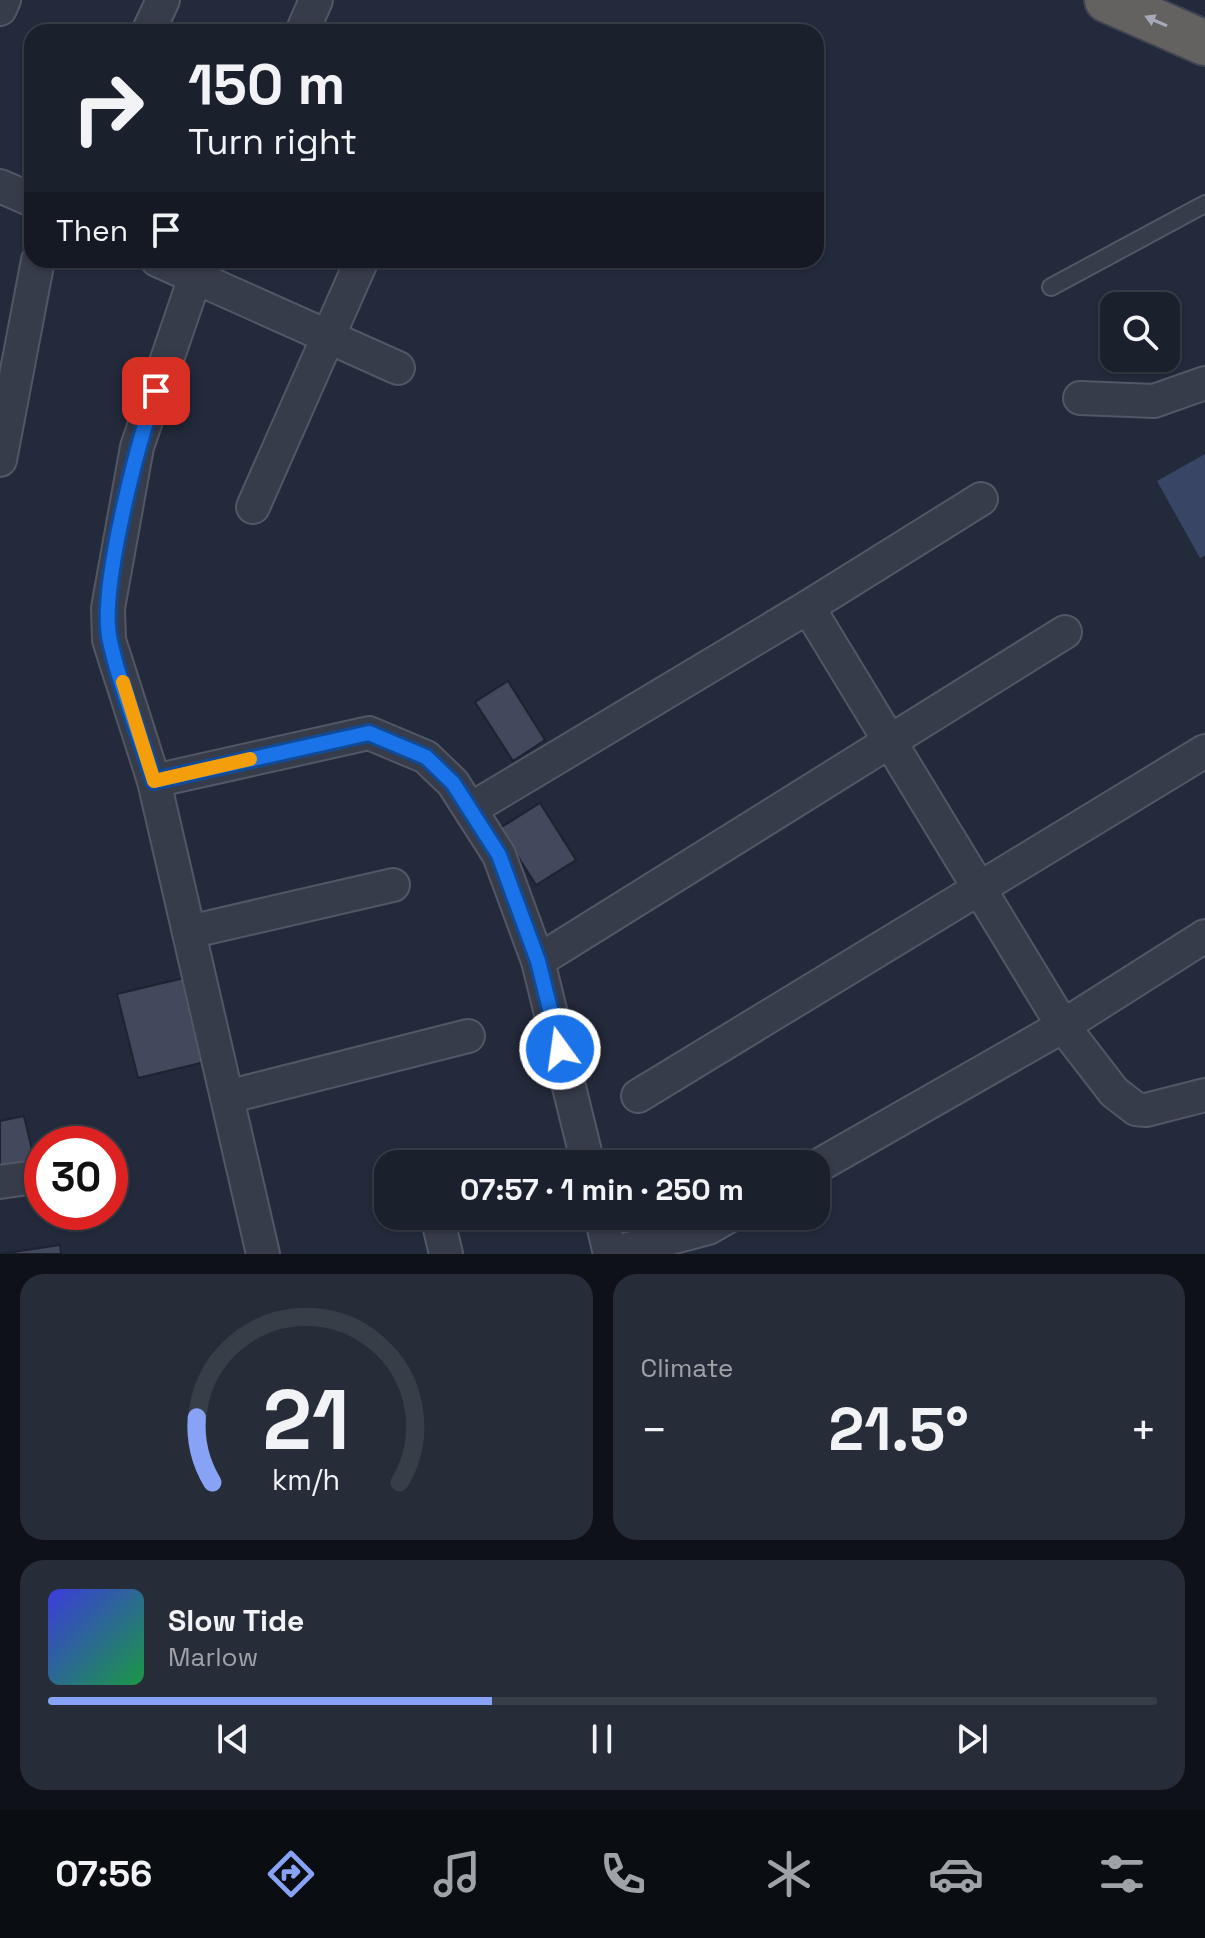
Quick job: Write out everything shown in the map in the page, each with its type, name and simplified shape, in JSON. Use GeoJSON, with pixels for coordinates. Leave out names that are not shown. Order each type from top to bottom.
{"type":"FeatureCollection","features":[{"type":"Feature","properties":{"kind":"highway"},"geometry":{"type":"LineString","coordinates":[[1107,0],[1205,43]]}},
{"type":"Feature","properties":{"kind":"street"},"geometry":{"type":"LineString","coordinates":[[0,9],[4,0]]}},
{"type":"Feature","properties":{"kind":"street"},"geometry":{"type":"LineString","coordinates":[[152,24],[163,0]]}},
{"type":"Feature","properties":{"kind":"street"},"geometry":{"type":"LineString","coordinates":[[306,24],[316,0]]}},
{"type":"Feature","properties":{"kind":"street"},"geometry":{"type":"LineString","coordinates":[[0,186],[24,196]]}},
{"type":"Feature","properties":{"kind":"street"},"geometry":{"type":"LineString","coordinates":[[0,460],[36,268]]}},
{"type":"Feature","properties":{"kind":"street"},"geometry":{"type":"LineString","coordinates":[[253,507],[358,268]]}},
{"type":"Feature","properties":{"kind":"street"},"geometry":{"type":"LineString","coordinates":[[263,1254],[154,781],[109,640],[108,608],[137,447],[197,270],[326,337],[398,368]]}},
{"type":"Feature","properties":{"kind":"street"},"geometry":{"type":"LineString","coordinates":[[1080,398],[1154,401],[1205,383]]}},
{"type":"Feature","properties":{"kind":"street"},"geometry":{"type":"LineString","coordinates":[[471,809],[808,607],[981,499]]}},
{"type":"Feature","properties":{"kind":"street"},"geometry":{"type":"LineString","coordinates":[[808,607],[981,886],[1063,1026],[1114,1092],[1136,1109],[1157,1108],[1205,1095]]}},
{"type":"Feature","properties":{"kind":"street"},"geometry":{"type":"LineString","coordinates":[[538,961],[1065,632]]}},
{"type":"Feature","properties":{"kind":"street"},"geometry":{"type":"LineString","coordinates":[[154,781],[369,733],[426,757],[453,783],[499,855],[538,961],[585,1150]]}},
{"type":"Feature","properties":{"kind":"street"},"geometry":{"type":"LineString","coordinates":[[638,1096],[1205,751]]}},
{"type":"Feature","properties":{"kind":"street"},"geometry":{"type":"LineString","coordinates":[[189,932],[393,885]]}},
{"type":"Feature","properties":{"kind":"street"},"geometry":{"type":"LineString","coordinates":[[830,1159],[1063,1026],[1205,936]]}},
{"type":"Feature","properties":{"kind":"street"},"geometry":{"type":"LineString","coordinates":[[227,1097],[468,1036]]}},
{"type":"Feature","properties":{"kind":"street"},"geometry":{"type":"LineString","coordinates":[[0,1182],[24,1179]]}},
{"type":"Feature","properties":{"kind":"street"},"geometry":{"type":"LineString","coordinates":[[440,1230],[446,1254]]}},
{"type":"Feature","properties":{"kind":"street"},"geometry":{"type":"LineString","coordinates":[[604,1230],[610,1254],[700,1230]]}},
{"type":"Feature","properties":{"kind":"lane"},"geometry":{"type":"LineString","coordinates":[[1051,287],[1205,204]]}},
{"type":"Feature","properties":{"kind":"water"},"geometry":{"type":"Polygon","coordinates":[[[1205,454],[1205,555],[1200,558],[1157,481],[1205,454]]]}},
{"type":"Feature","properties":{"kind":"building"},"geometry":{"type":"Polygon","coordinates":[[[508,681],[545,740],[513,761],[475,702],[508,681]]]}},
{"type":"Feature","properties":{"kind":"building"},"geometry":{"type":"Polygon","coordinates":[[[540,803],[576,860],[536,885],[500,828],[540,803]]]}},
{"type":"Feature","properties":{"kind":"building"},"geometry":{"type":"Polygon","coordinates":[[[184,978],[205,1062],[138,1078],[117,994],[184,978]]]}},
{"type":"Feature","properties":{"kind":"building"},"geometry":{"type":"Polygon","coordinates":[[[24,1116],[24,1170],[0,1175],[0,1121],[24,1116]]]}},
{"type":"Feature","properties":{"kind":"building"},"geometry":{"type":"Polygon","coordinates":[[[60,1245],[61,1254],[0,1254],[60,1245]]]}},
{"type":"Feature","properties":{"kind":"slow traffic"},"geometry":{"type":"LineString","coordinates":[[123,682],[154,781],[250,759]]}},
{"type":"Feature","properties":{"kind":"route"},"geometry":{"type":"LineString","coordinates":[[156,391],[137,447],[108,608],[109,640],[154,781],[369,733],[426,757],[453,783],[499,855],[538,961],[560,1049]]}}]}
